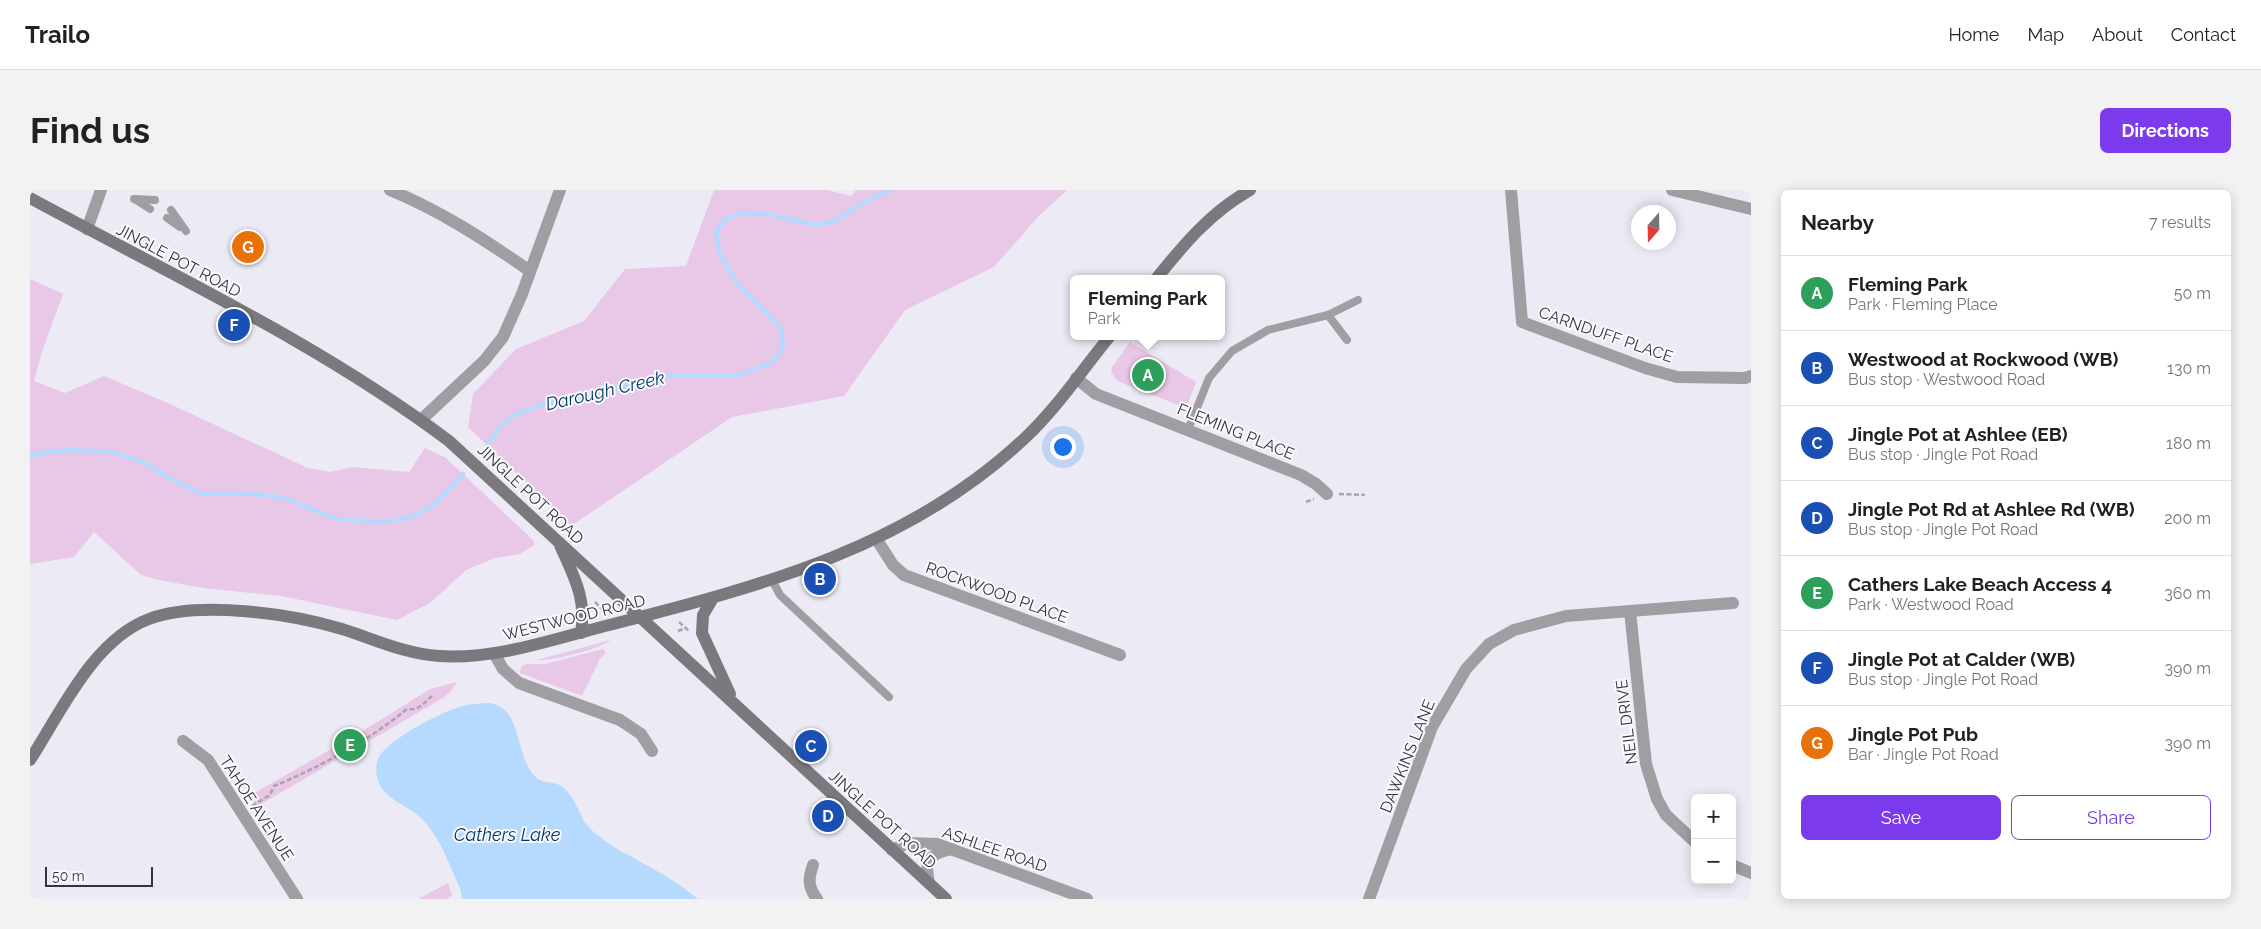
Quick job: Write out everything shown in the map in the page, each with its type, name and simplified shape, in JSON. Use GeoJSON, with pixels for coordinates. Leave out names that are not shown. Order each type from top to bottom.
{"type":"FeatureCollection","features":[{"type":"Feature","properties":{"kind":"street"},"geometry":{"type":"LineString","coordinates":[[87,229],[101,190]]}},
{"type":"Feature","properties":{"kind":"street"},"geometry":{"type":"LineString","coordinates":[[390,190],[437,211],[488,242],[530,271]]}},
{"type":"Feature","properties":{"kind":"street"},"geometry":{"type":"LineString","coordinates":[[421,420],[470,375],[498,344],[507,329],[560,190]]}},
{"type":"Feature","properties":{"kind":"street"},"geometry":{"type":"LineString","coordinates":[[1159,275],[1184,245],[1214,214],[1250,190]]}},
{"type":"Feature","properties":{"kind":"street","name":"CARNDUFF PLACE"},"geometry":{"type":"LineString","coordinates":[[1511,190],[1522,322],[1645,368],[1677,376],[1745,378],[1751,376]]}},
{"type":"Feature","properties":{"kind":"street"},"geometry":{"type":"LineString","coordinates":[[1672,190],[1751,208]]}},
{"type":"Feature","properties":{"kind":"street","name":"JINGLE POT ROAD"},"geometry":{"type":"LineString","coordinates":[[30,198],[329,360],[377,389],[449,441],[946,899]]}},
{"type":"Feature","properties":{"kind":"street","name":"WESTWOOD ROAD"},"geometry":{"type":"LineString","coordinates":[[30,760],[98,656],[122,633],[137,624],[161,615],[193,611],[276,615],[333,627],[419,653],[457,656],[494,653],[713,598],[772,580],[877,540],[936,504],[1008,453],[1029,434],[1107,340]]}},
{"type":"Feature","properties":{"kind":"street","name":"FLEMING PLACE"},"geometry":{"type":"LineString","coordinates":[[1076,378],[1096,394],[1301,475],[1316,484],[1327,494]]}},
{"type":"Feature","properties":{"kind":"street","name":"ROCKWOOD PLACE"},"geometry":{"type":"LineString","coordinates":[[877,540],[893,565],[904,575],[1120,655]]}},
{"type":"Feature","properties":{"kind":"street"},"geometry":{"type":"LineString","coordinates":[[558,541],[582,601],[584,615],[581,632]]}},
{"type":"Feature","properties":{"kind":"street"},"geometry":{"type":"LineString","coordinates":[[713,598],[703,614],[702,633],[732,700]]}},
{"type":"Feature","properties":{"kind":"street","name":"DAWKINS LANE"},"geometry":{"type":"LineString","coordinates":[[1370,899],[1432,727],[1466,669],[1489,644],[1514,630],[1566,616],[1733,603]]}},
{"type":"Feature","properties":{"kind":"street","name":"NEIL DRIVE"},"geometry":{"type":"LineString","coordinates":[[1630,611],[1646,764],[1657,799],[1666,815],[1692,839]]}},
{"type":"Feature","properties":{"kind":"street"},"geometry":{"type":"LineString","coordinates":[[494,653],[504,669],[519,683],[620,720],[641,734],[652,751]]}},
{"type":"Feature","properties":{"kind":"street","name":"TAHOE AVENUE"},"geometry":{"type":"LineString","coordinates":[[183,741],[208,760],[297,899]]}},
{"type":"Feature","properties":{"kind":"street","name":"ASHLEE ROAD"},"geometry":{"type":"LineString","coordinates":[[892,850],[908,843],[937,844],[1087,899]]}},
{"type":"Feature","properties":{"kind":"street"},"geometry":{"type":"LineString","coordinates":[[929,883],[928,861],[937,852],[952,849]]}},
{"type":"Feature","properties":{"kind":"street"},"geometry":{"type":"LineString","coordinates":[[812,865],[809,889],[817,899]]}},
{"type":"Feature","properties":{"kind":"street"},"geometry":{"type":"LineString","coordinates":[[1736,867],[1751,874]]}},
{"type":"Feature","properties":{"kind":"lane"},"geometry":{"type":"LineString","coordinates":[[150,209],[134,199],[155,200]]}},
{"type":"Feature","properties":{"kind":"lane"},"geometry":{"type":"LineString","coordinates":[[167,218],[186,231],[171,210]]}},
{"type":"Feature","properties":{"kind":"lane"},"geometry":{"type":"LineString","coordinates":[[1188,430],[1209,378],[1232,351],[1268,330],[1328,315],[1358,300]]}},
{"type":"Feature","properties":{"kind":"lane"},"geometry":{"type":"LineString","coordinates":[[1328,315],[1347,340]]}},
{"type":"Feature","properties":{"kind":"lane"},"geometry":{"type":"LineString","coordinates":[[772,580],[780,595],[889,697]]}},
{"type":"Feature","properties":{"kind":"path"},"geometry":{"type":"LineString","coordinates":[[591,598],[605,612]]}},
{"type":"Feature","properties":{"kind":"path"},"geometry":{"type":"LineString","coordinates":[[598,606],[606,603]]}},
{"type":"Feature","properties":{"kind":"path"},"geometry":{"type":"LineString","coordinates":[[678,631],[686,628]]}},
{"type":"Feature","properties":{"kind":"path"},"geometry":{"type":"LineString","coordinates":[[252,806],[270,795],[274,786],[304,773],[375,732],[408,709],[414,710],[419,708],[432,696]]}},
{"type":"Feature","properties":{"kind":"shaded area"},"geometry":{"type":"Polygon","coordinates":[[[714,190],[827,190],[851,196],[856,190],[1067,190],[1038,217],[994,267],[905,310],[844,396],[732,417],[571,526],[468,427],[473,394],[516,349],[584,321],[625,269],[686,266],[714,190]]]}},
{"type":"Feature","properties":{"kind":"shaded area"},"geometry":{"type":"Polygon","coordinates":[[[30,279],[63,294],[42,352],[34,381],[65,393],[104,376],[170,404],[308,468],[331,472],[351,467],[409,472],[425,448],[446,458],[534,541],[533,546],[520,554],[495,558],[466,570],[430,603],[397,620],[281,596],[203,588],[141,575],[94,532],[74,557],[30,564],[30,279]]]}},
{"type":"Feature","properties":{"kind":"shaded area"},"geometry":{"type":"Polygon","coordinates":[[[1130,342],[1196,382],[1186,408],[1117,381],[1111,372],[1112,367],[1130,342]]]}},
{"type":"Feature","properties":{"kind":"shaded area"},"geometry":{"type":"Polygon","coordinates":[[[610,640],[598,647],[576,654],[537,660],[610,640]]]}},
{"type":"Feature","properties":{"kind":"shaded area"},"geometry":{"type":"Polygon","coordinates":[[[603,649],[606,652],[600,659],[582,696],[520,673],[521,667],[526,664],[545,664],[603,649]]]}},
{"type":"Feature","properties":{"kind":"shaded area"},"geometry":{"type":"Polygon","coordinates":[[[457,682],[452,690],[443,698],[256,807],[249,796],[361,732],[430,689],[457,682]]]}},
{"type":"Feature","properties":{"kind":"shaded area"},"geometry":{"type":"Polygon","coordinates":[[[448,883],[452,895],[446,899],[418,899],[448,883]]]}},
{"type":"Feature","properties":{"kind":"water","name":"Cathers Lake"},"geometry":{"type":"Polygon","coordinates":[[[486,703],[498,706],[507,712],[513,722],[530,771],[541,781],[563,787],[572,798],[585,823],[591,830],[615,848],[665,876],[698,899],[462,899],[461,891],[440,843],[421,818],[384,791],[378,779],[376,766],[378,759],[391,744],[414,728],[451,710],[466,705],[486,703]]]}},
{"type":"Feature","properties":{"kind":"waterway","name":"Darough Creek"},"geometry":{"type":"LineString","coordinates":[[488,444],[501,426],[513,416],[543,404],[624,387],[664,376],[736,376],[773,362],[783,347],[781,328],[737,283],[719,252],[716,233],[726,218],[743,213],[766,214],[816,225],[833,222],[871,198],[892,190]]}},
{"type":"Feature","properties":{"kind":"waterway","name":"Darough Creek"},"geometry":{"type":"LineString","coordinates":[[30,457],[40,453],[70,450],[113,452],[147,464],[167,477],[200,493],[255,494],[285,498],[337,519],[381,522],[408,518],[435,505],[463,474]]}},
{"type":"Feature","properties":{"kind":"place","name":"Jingle Pot Pub"},"geometry":{"type":"Point","coordinates":[248,247]}},
{"type":"Feature","properties":{"kind":"place","name":"Jingle Pot at Calder (WB)"},"geometry":{"type":"Point","coordinates":[234,325]}},
{"type":"Feature","properties":{"kind":"place","name":"Fleming Park"},"geometry":{"type":"Point","coordinates":[1148,375]}},
{"type":"Feature","properties":{"kind":"place","name":"Westwood at Rockwood (WB)"},"geometry":{"type":"Point","coordinates":[820,579]}},
{"type":"Feature","properties":{"kind":"place","name":"Cathers Lake Beach Access 4"},"geometry":{"type":"Point","coordinates":[350,745]}},
{"type":"Feature","properties":{"kind":"place","name":"Jingle Pot at Ashlee (EB)"},"geometry":{"type":"Point","coordinates":[811,746]}},
{"type":"Feature","properties":{"kind":"place","name":"Jingle Pot Rd at Ashlee Rd (WB)"},"geometry":{"type":"Point","coordinates":[828,816]}}]}
